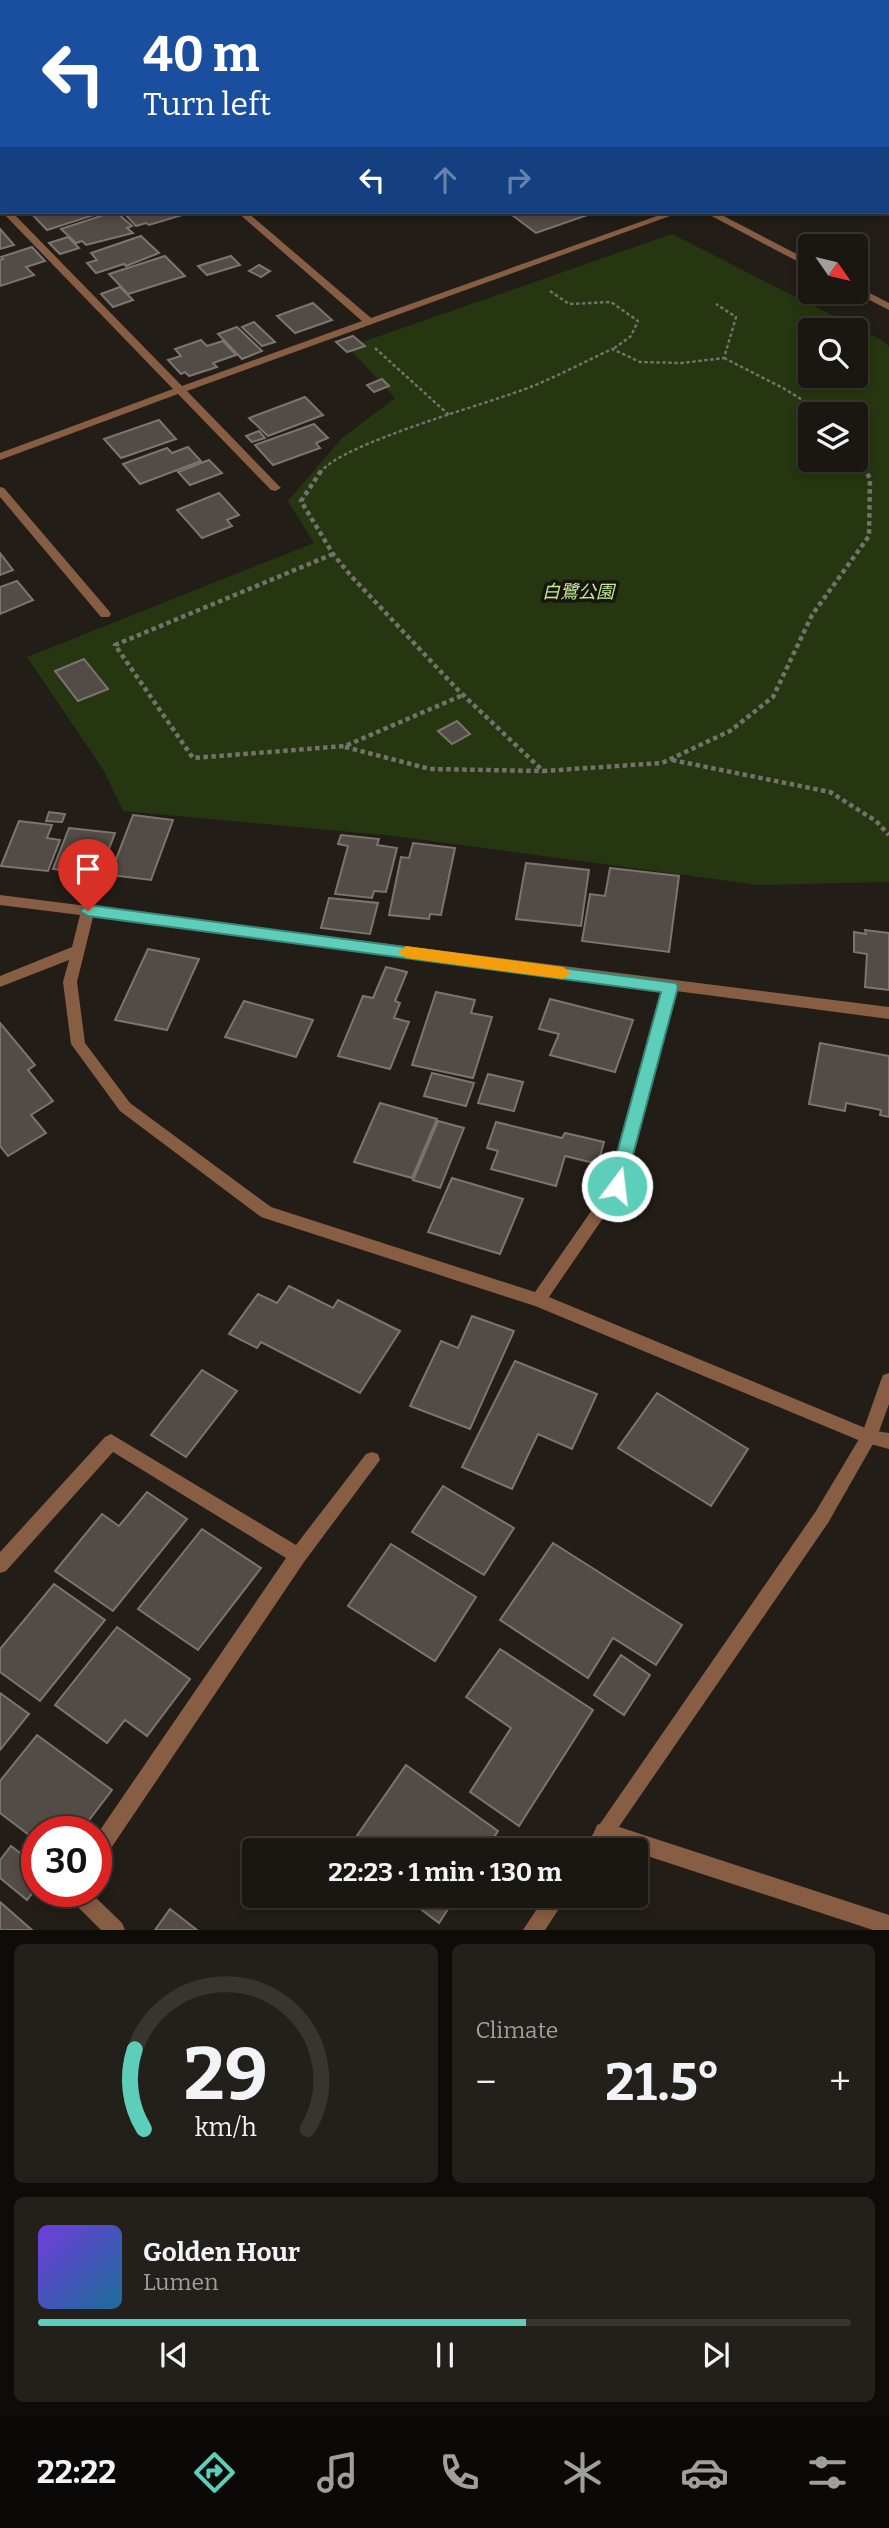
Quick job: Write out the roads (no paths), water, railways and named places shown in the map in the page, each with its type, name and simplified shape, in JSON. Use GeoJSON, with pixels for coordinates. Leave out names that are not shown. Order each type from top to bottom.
{"type":"FeatureCollection","features":[{"type":"Feature","properties":{"kind":"street"},"geometry":{"type":"LineString","coordinates":[[9,214],[275,488]]}},
{"type":"Feature","properties":{"kind":"street"},"geometry":{"type":"LineString","coordinates":[[244,214],[370,323]]}},
{"type":"Feature","properties":{"kind":"street"},"geometry":{"type":"LineString","coordinates":[[0,457],[177,389],[370,323],[670,214]]}},
{"type":"Feature","properties":{"kind":"street"},"geometry":{"type":"LineString","coordinates":[[713,214],[798,259]]}},
{"type":"Feature","properties":{"kind":"street"},"geometry":{"type":"LineString","coordinates":[[868,296],[889,307]]}},
{"type":"Feature","properties":{"kind":"street"},"geometry":{"type":"LineString","coordinates":[[0,489],[105,614]]}},
{"type":"Feature","properties":{"kind":"street"},"geometry":{"type":"LineString","coordinates":[[0,900],[889,1013]]}},
{"type":"Feature","properties":{"kind":"street"},"geometry":{"type":"LineString","coordinates":[[88,911],[70,982],[78,1044],[125,1107],[266,1212],[538,1300],[869,1437],[889,1441]]}},
{"type":"Feature","properties":{"kind":"street"},"geometry":{"type":"LineString","coordinates":[[0,982],[78,950]]}},
{"type":"Feature","properties":{"kind":"street"},"geometry":{"type":"LineString","coordinates":[[538,1300],[617,1186],[670,987]]}},
{"type":"Feature","properties":{"kind":"street"},"geometry":{"type":"LineString","coordinates":[[600,1838],[822,1517],[869,1437],[889,1380]]}},
{"type":"Feature","properties":{"kind":"street"},"geometry":{"type":"LineString","coordinates":[[0,1565],[111,1442],[298,1556]]}},
{"type":"Feature","properties":{"kind":"street"},"geometry":{"type":"LineString","coordinates":[[112,1829],[298,1556],[372,1460]]}},
{"type":"Feature","properties":{"kind":"street"},"geometry":{"type":"LineString","coordinates":[[604,1832],[889,1925]]}},
{"type":"Feature","properties":{"kind":"street"},"geometry":{"type":"LineString","coordinates":[[92,1907],[115,1930]]}},
{"type":"Feature","properties":{"kind":"street"},"geometry":{"type":"LineString","coordinates":[[533,1930],[549,1908]]}},
{"type":"Feature","properties":{"kind":"park label","name":"白鷺公園"},"geometry":{"type":"Point","coordinates":[578,592]}}]}
